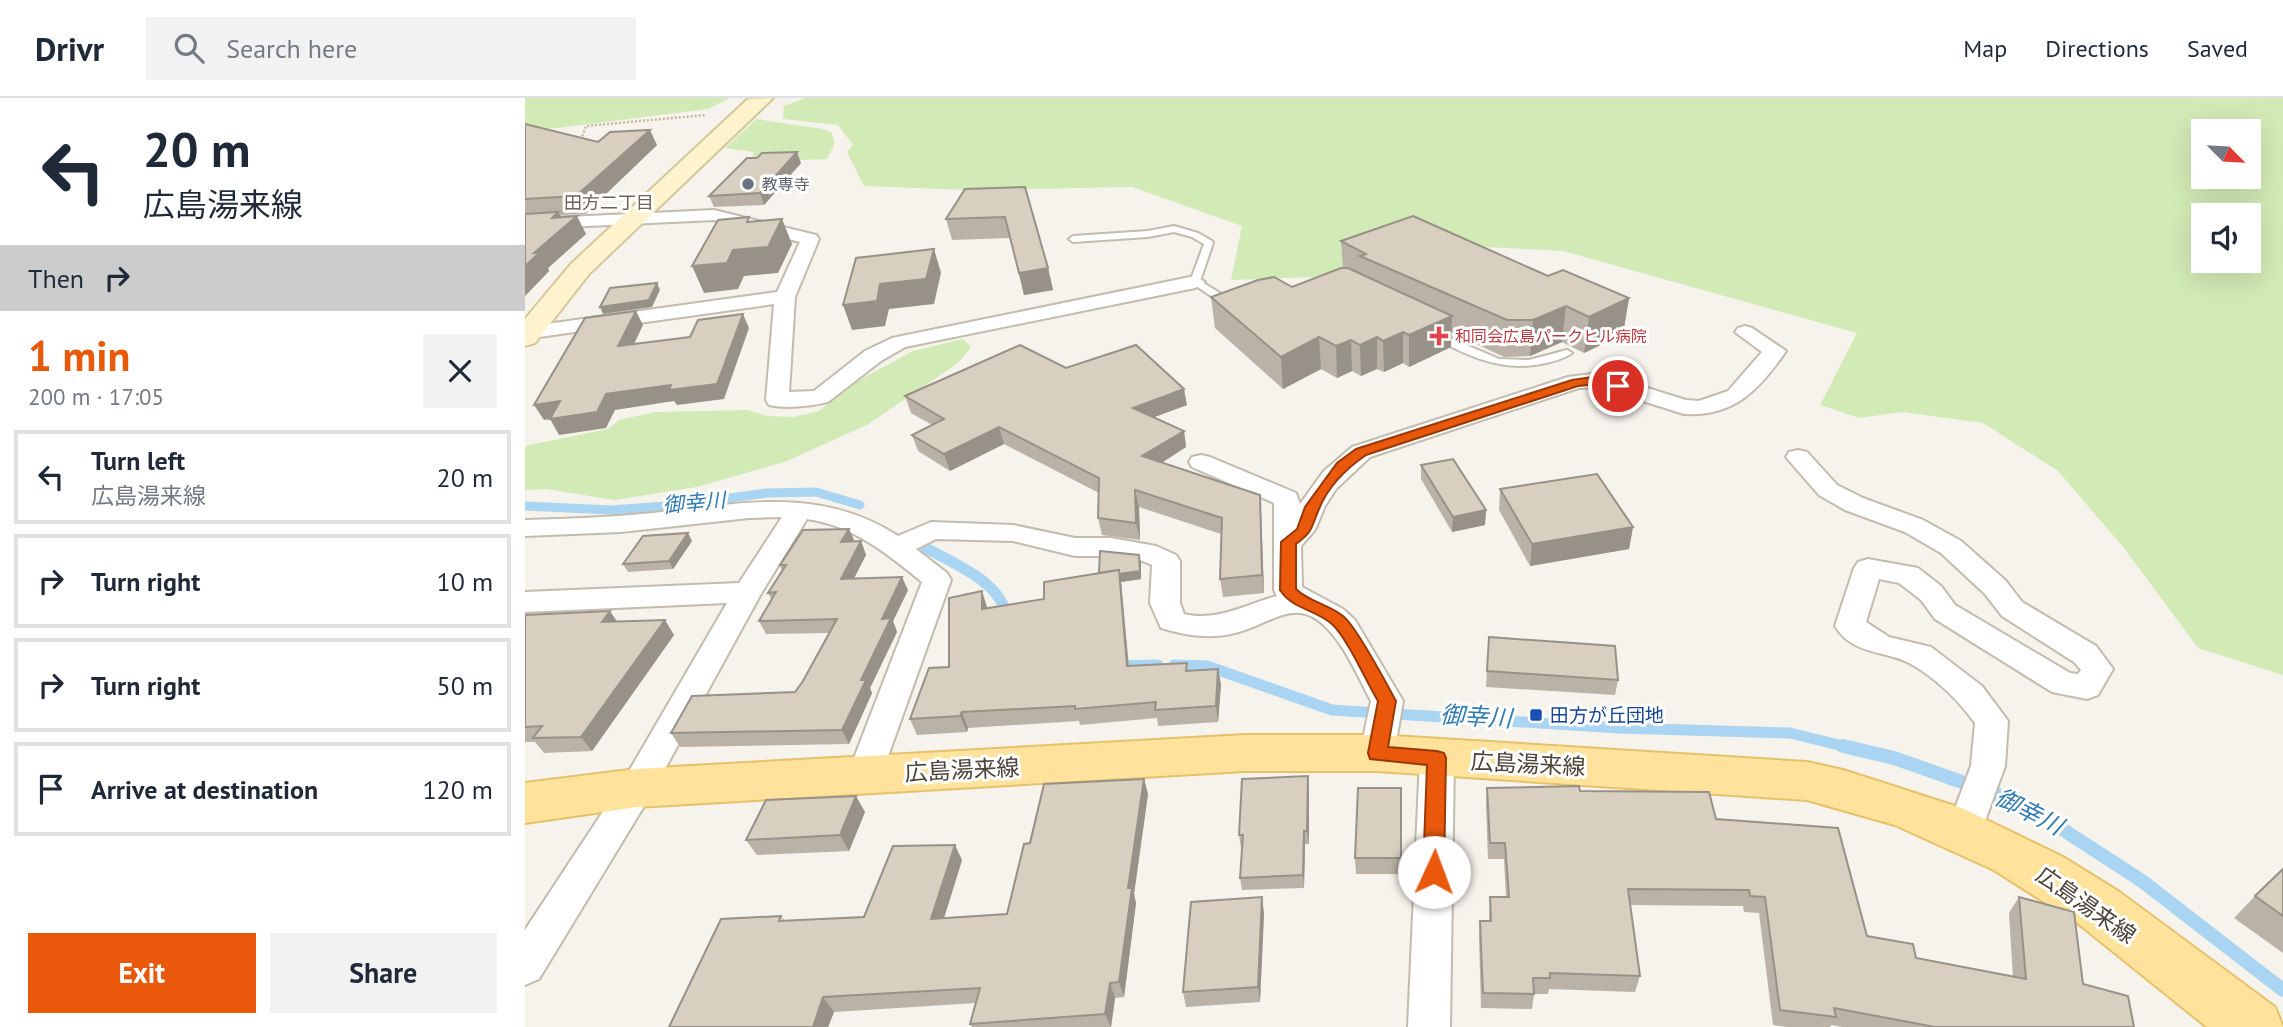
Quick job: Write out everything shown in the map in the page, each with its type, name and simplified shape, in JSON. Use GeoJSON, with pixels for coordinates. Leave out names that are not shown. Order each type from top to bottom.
{"type":"FeatureCollection","features":[{"type":"Feature","properties":{"kind":"main road","name":"広島湯来線"},"geometry":{"type":"LineString","coordinates":[[525,803],[637,788],[1245,753],[1377,753],[1807,781],[1850,790],[1932,816],[2076,893],[2254,1027]]}},
{"type":"Feature","properties":{"kind":"street"},"geometry":{"type":"LineString","coordinates":[[526,334],[580,269],[755,103],[764,98]]}},
{"type":"Feature","properties":{"kind":"street"},"geometry":{"type":"LineString","coordinates":[[525,224],[714,215],[810,240],[785,298],[777,400],[820,397],[873,356],[898,342],[1195,282]]}},
{"type":"Feature","properties":{"kind":"street"},"geometry":{"type":"LineString","coordinates":[[526,334],[785,298]]}},
{"type":"Feature","properties":{"kind":"street"},"geometry":{"type":"LineString","coordinates":[[1288,542],[1304,531],[1312,507],[1342,466],[1361,452],[1563,387],[1599,380],[1684,407],[1717,405],[1736,396],[1775,351],[1745,332]]}},
{"type":"Feature","properties":{"kind":"street"},"geometry":{"type":"LineString","coordinates":[[1798,457],[1828,490],[1854,504],[1914,526],[1951,547],[1995,587],[2012,609],[2085,654],[2097,669],[2087,687],[2063,684],[1945,612],[1931,593],[1908,575],[1867,568],[1850,626],[1880,645],[1920,655],[1971,694],[1992,721],[1988,766],[1964,832]]}},
{"type":"Feature","properties":{"kind":"street"},"geometry":{"type":"LineString","coordinates":[[1201,463],[1287,499],[1288,590],[1298,601],[1324,609],[1341,623],[1387,701],[1377,753]]}},
{"type":"Feature","properties":{"kind":"street"},"geometry":{"type":"LineString","coordinates":[[525,528],[603,526],[762,510],[800,509],[844,519],[898,547],[937,580],[865,776]]}},
{"type":"Feature","properties":{"kind":"street"},"geometry":{"type":"LineString","coordinates":[[525,966],[637,788],[748,592],[800,509]]}},
{"type":"Feature","properties":{"kind":"street"},"geometry":{"type":"LineString","coordinates":[[898,547],[930,530],[1013,533],[1075,547],[1111,547],[1146,552],[1166,561],[1165,603],[1172,621],[1196,626],[1230,624],[1261,610],[1298,601]]}},
{"type":"Feature","properties":{"kind":"street"},"geometry":{"type":"LineString","coordinates":[[525,602],[748,592]]}},
{"type":"Feature","properties":{"kind":"street"},"geometry":{"type":"LineString","coordinates":[[1429,1027],[1437,758]]}},
{"type":"Feature","properties":{"kind":"lane"},"geometry":{"type":"LineString","coordinates":[[1073,239],[1148,234],[1174,229],[1195,235],[1209,243],[1195,282],[1231,304],[1244,304]]}},
{"type":"Feature","properties":{"kind":"lane"},"geometry":{"type":"LineString","coordinates":[[1419,327],[1495,363],[1540,363],[1567,353]]}},
{"type":"Feature","properties":{"kind":"path"},"geometry":{"type":"LineString","coordinates":[[571,142],[582,139],[586,126],[715,114]]}},
{"type":"Feature","properties":{"kind":"green space"},"geometry":{"type":"Polygon","coordinates":[[[525,98],[730,98],[708,109],[525,132],[525,98]]]}},
{"type":"Feature","properties":{"kind":"green space"},"geometry":{"type":"Polygon","coordinates":[[[805,98],[2283,98],[2283,675],[2198,648],[2124,548],[2058,471],[1983,423],[1902,412],[1859,418],[1820,405],[1857,333],[1563,251],[1409,243],[1315,277],[1231,280],[1242,226],[1132,187],[969,190],[864,186],[847,152],[853,145],[838,125],[783,119],[784,106],[805,98]]]}},
{"type":"Feature","properties":{"kind":"green space"},"geometry":{"type":"Polygon","coordinates":[[[756,119],[823,129],[831,132],[835,143],[827,159],[750,162],[754,152],[725,148],[756,119]]]}},
{"type":"Feature","properties":{"kind":"green space"},"geometry":{"type":"Polygon","coordinates":[[[963,339],[971,347],[958,363],[867,425],[787,461],[697,487],[614,500],[547,489],[525,490],[525,447],[529,445],[608,429],[619,420],[655,412],[748,410],[767,416],[793,417],[819,411],[852,384],[913,351],[963,339]]]}},
{"type":"Feature","properties":{"kind":"building"},"geometry":{"type":"Polygon","coordinates":[[[525,124],[598,142],[610,132],[650,130],[576,196],[525,199],[525,124]]]}},
{"type":"Feature","properties":{"kind":"building"},"geometry":{"type":"Polygon","coordinates":[[[797,152],[760,193],[709,196],[747,158],[757,158],[762,153],[797,152]]]}},
{"type":"Feature","properties":{"kind":"building"},"geometry":{"type":"Polygon","coordinates":[[[1025,187],[1048,268],[1019,273],[1005,217],[946,219],[965,189],[1025,187]]]}},
{"type":"Feature","properties":{"kind":"building"},"geometry":{"type":"Polygon","coordinates":[[[558,212],[552,218],[577,216],[534,253],[539,253],[525,266],[525,214],[558,212]]]}},
{"type":"Feature","properties":{"kind":"building"},"geometry":{"type":"Polygon","coordinates":[[[1413,216],[1548,276],[1563,270],[1629,298],[1589,317],[1566,306],[1533,320],[1507,320],[1360,256],[1366,254],[1341,241],[1413,216]]]}},
{"type":"Feature","properties":{"kind":"building"},"geometry":{"type":"Polygon","coordinates":[[[749,217],[747,222],[782,219],[768,247],[733,250],[727,263],[692,266],[718,220],[749,217]]]}},
{"type":"Feature","properties":{"kind":"building"},"geometry":{"type":"Polygon","coordinates":[[[934,249],[926,279],[880,284],[877,301],[843,305],[856,258],[934,249]]]}},
{"type":"Feature","properties":{"kind":"building"},"geometry":{"type":"Polygon","coordinates":[[[1341,268],[1348,268],[1452,316],[1409,335],[1403,332],[1383,341],[1377,337],[1360,345],[1351,340],[1336,346],[1319,337],[1281,357],[1211,297],[1274,277],[1292,287],[1341,268]]]}},
{"type":"Feature","properties":{"kind":"building"},"geometry":{"type":"Polygon","coordinates":[[[657,283],[649,300],[600,307],[610,288],[657,283]]]}},
{"type":"Feature","properties":{"kind":"building"},"geometry":{"type":"Polygon","coordinates":[[[636,311],[618,346],[690,337],[698,320],[743,314],[717,384],[669,390],[671,385],[606,394],[597,412],[550,419],[560,401],[534,405],[585,318],[636,311]]]}},
{"type":"Feature","properties":{"kind":"building"},"geometry":{"type":"Polygon","coordinates":[[[1020,345],[1066,368],[1136,345],[1184,389],[1133,408],[1184,431],[1142,456],[1260,495],[1262,575],[1220,579],[1222,518],[1135,490],[1136,523],[1098,518],[1099,478],[999,427],[944,454],[912,435],[944,419],[905,396],[1020,345]]]}},
{"type":"Feature","properties":{"kind":"building"},"geometry":{"type":"Polygon","coordinates":[[[1453,459],[1486,510],[1453,517],[1421,465],[1453,459]]]}},
{"type":"Feature","properties":{"kind":"building"},"geometry":{"type":"Polygon","coordinates":[[[1597,474],[1633,527],[1532,544],[1500,489],[1597,474]]]}},
{"type":"Feature","properties":{"kind":"building"},"geometry":{"type":"Polygon","coordinates":[[[849,529],[841,542],[861,541],[841,579],[902,577],[882,619],[891,618],[861,680],[866,680],[842,730],[671,733],[692,696],[795,692],[837,619],[759,621],[776,592],[768,593],[786,565],[780,565],[803,530],[849,529]]]}},
{"type":"Feature","properties":{"kind":"building"},"geometry":{"type":"Polygon","coordinates":[[[688,533],[669,561],[623,564],[643,536],[688,533]]]}},
{"type":"Feature","properties":{"kind":"building"},"geometry":{"type":"Polygon","coordinates":[[[1100,551],[1139,555],[1140,571],[1099,573],[1100,551]]]}},
{"type":"Feature","properties":{"kind":"building"},"geometry":{"type":"Polygon","coordinates":[[[1119,570],[1127,666],[1187,663],[1186,671],[1218,669],[1216,706],[1155,710],[1156,702],[1075,709],[1075,706],[962,712],[960,716],[910,719],[929,668],[949,667],[949,598],[982,591],[982,609],[1044,599],[1044,582],[1119,570]]]}},
{"type":"Feature","properties":{"kind":"building"},"geometry":{"type":"Polygon","coordinates":[[[610,611],[602,622],[665,620],[581,737],[533,738],[542,726],[525,727],[525,615],[610,611]]]}},
{"type":"Feature","properties":{"kind":"building"},"geometry":{"type":"Polygon","coordinates":[[[1489,637],[1615,646],[1618,680],[1487,671],[1489,637]]]}},
{"type":"Feature","properties":{"kind":"building"},"geometry":{"type":"Polygon","coordinates":[[[1308,776],[1303,875],[1240,878],[1243,835],[1239,835],[1242,779],[1308,776]]]}},
{"type":"Feature","properties":{"kind":"building"},"geometry":{"type":"Polygon","coordinates":[[[1144,779],[1128,888],[1132,888],[1119,982],[1110,983],[1105,1014],[970,1024],[980,988],[823,997],[813,1027],[669,1027],[721,919],[781,916],[779,921],[864,917],[893,846],[955,845],[931,919],[1007,914],[1024,844],[1030,843],[1044,784],[1144,779]]]}},
{"type":"Feature","properties":{"kind":"building"},"geometry":{"type":"Polygon","coordinates":[[[1579,786],[1580,791],[1709,792],[1716,819],[1838,828],[1867,936],[1913,944],[1916,958],[2026,979],[2019,897],[2074,912],[2083,984],[2128,996],[2134,1027],[1935,1027],[1834,1008],[1836,1017],[1780,1010],[1765,897],[1750,896],[1749,890],[1628,889],[1640,976],[1550,973],[1550,978],[1533,978],[1534,994],[1483,993],[1480,921],[1491,921],[1490,897],[1509,897],[1505,843],[1490,843],[1487,788],[1579,786]]]}},
{"type":"Feature","properties":{"kind":"building"},"geometry":{"type":"Polygon","coordinates":[[[1358,788],[1401,788],[1401,858],[1355,858],[1358,788]]]}},
{"type":"Feature","properties":{"kind":"building"},"geometry":{"type":"Polygon","coordinates":[[[856,796],[840,835],[746,840],[766,800],[856,796]]]}},
{"type":"Feature","properties":{"kind":"building"},"geometry":{"type":"Polygon","coordinates":[[[2283,869],[2283,916],[2255,896],[2283,869]]]}},
{"type":"Feature","properties":{"kind":"building"},"geometry":{"type":"Polygon","coordinates":[[[1262,897],[1258,987],[1183,992],[1191,902],[1262,897]]]}},
{"type":"Feature","properties":{"kind":"waterway","name":"御幸川"},"geometry":{"type":"LineString","coordinates":[[525,506],[611,510],[679,505],[767,493],[816,492],[860,505]]}},
{"type":"Feature","properties":{"kind":"waterway","name":"御幸川"},"geometry":{"type":"LineString","coordinates":[[926,548],[986,584],[996,593],[1007,617]]}},
{"type":"Feature","properties":{"kind":"waterway","name":"御幸川"},"geometry":{"type":"LineString","coordinates":[[1115,666],[1158,665]]}},
{"type":"Feature","properties":{"kind":"waterway","name":"御幸川"},"geometry":{"type":"LineString","coordinates":[[1174,665],[1207,666],[1332,710],[1619,728],[1790,733],[1851,748]]}},
{"type":"Feature","properties":{"kind":"waterway","name":"御幸川"},"geometry":{"type":"LineString","coordinates":[[1843,746],[1894,758],[2007,798],[2062,829],[2142,881],[2283,990]]}},
{"type":"Feature","properties":{"kind":"place","name":"教専寺"},"geometry":{"type":"Point","coordinates":[748,184]}},
{"type":"Feature","properties":{"kind":"place","name":"和同会広島パークヒル病院"},"geometry":{"type":"Point","coordinates":[1439,336]}},
{"type":"Feature","properties":{"kind":"place","name":"田方が丘団地"},"geometry":{"type":"Point","coordinates":[1536,715]}},
{"type":"Feature","properties":{"kind":"district","name":"田方二丁目"},"geometry":{"type":"Point","coordinates":[609,203]}},
{"type":"Feature","properties":{"kind":"route"},"geometry":{"type":"LineString","coordinates":[[1434,872],[1437,758],[1377,753],[1387,701],[1341,623],[1324,609],[1298,601],[1288,590],[1288,542],[1304,531],[1312,507],[1342,466],[1361,452],[1538,397],[1576,382],[1599,380],[1618,386]]}}]}
